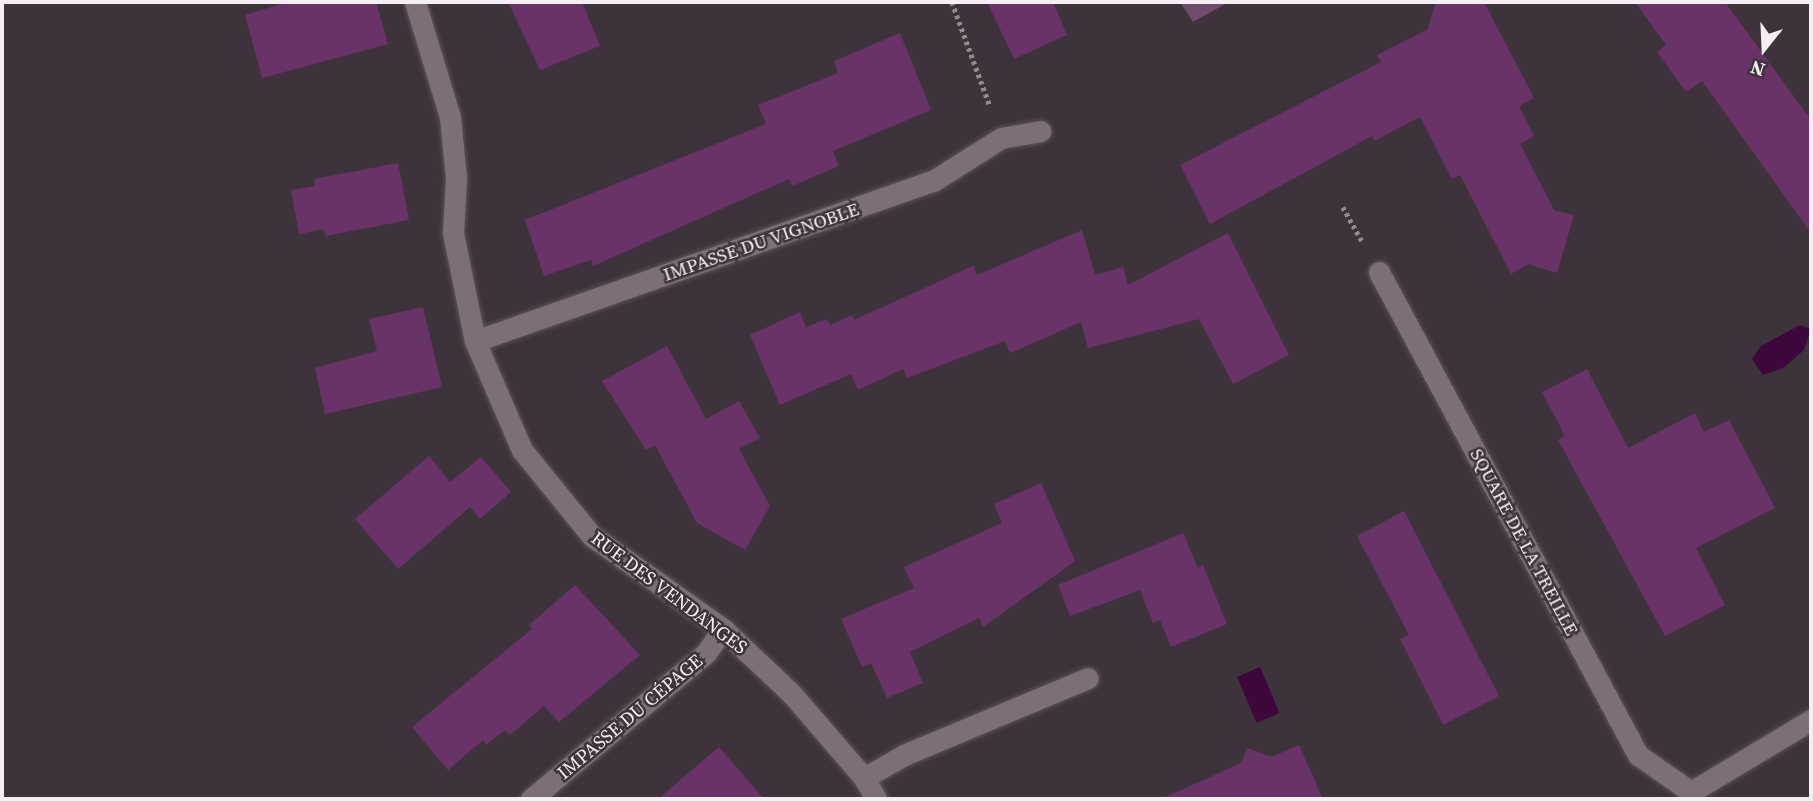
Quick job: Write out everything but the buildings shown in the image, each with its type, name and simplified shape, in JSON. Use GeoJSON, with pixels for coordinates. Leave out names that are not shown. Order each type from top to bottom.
{"type":"FeatureCollection","features":[{"type":"Feature","properties":{"kind":"street","name":"RUE DES VENDANGES"},"geometry":{"type":"LineString","coordinates":[[415,2],[450,117],[456,178],[453,233],[475,341],[522,450],[592,537],[723,629],[791,693],[864,778],[876,799]]}},
{"type":"Feature","properties":{"kind":"street","name":"IMPASSE DU VIGNOBLE"},"geometry":{"type":"LineString","coordinates":[[475,341],[933,181],[1001,138],[1040,131]]}},
{"type":"Feature","properties":{"kind":"street","name":"SQUARE DE LA TREILLE"},"geometry":{"type":"LineString","coordinates":[[1379,272],[1638,755],[1690,796]]}},
{"type":"Feature","properties":{"kind":"street","name":"IMPASSE DU CÉPAGE"},"geometry":{"type":"LineString","coordinates":[[531,799],[706,653],[723,629]]}},
{"type":"Feature","properties":{"kind":"street"},"geometry":{"type":"LineString","coordinates":[[864,778],[904,755],[1087,678]]}},
{"type":"Feature","properties":{"kind":"street"},"geometry":{"type":"LineString","coordinates":[[1690,796],[1811,720]]}},
{"type":"Feature","properties":{"kind":"path"},"geometry":{"type":"LineString","coordinates":[[952,2],[1001,138]]}},
{"type":"Feature","properties":{"kind":"shaded area"},"geometry":{"type":"Polygon","coordinates":[[[1180,2],[1229,2],[1193,22],[1180,2]]]}},
{"type":"Feature","properties":{"kind":"shaded area"},"geometry":{"type":"Polygon","coordinates":[[[1800,325],[1811,329],[1804,350],[1783,368],[1763,375],[1752,359],[1761,346],[1800,325]]]}},
{"type":"Feature","properties":{"kind":"shaded area"},"geometry":{"type":"Polygon","coordinates":[[[1260,667],[1280,713],[1257,723],[1237,677],[1260,667]]]}}]}
